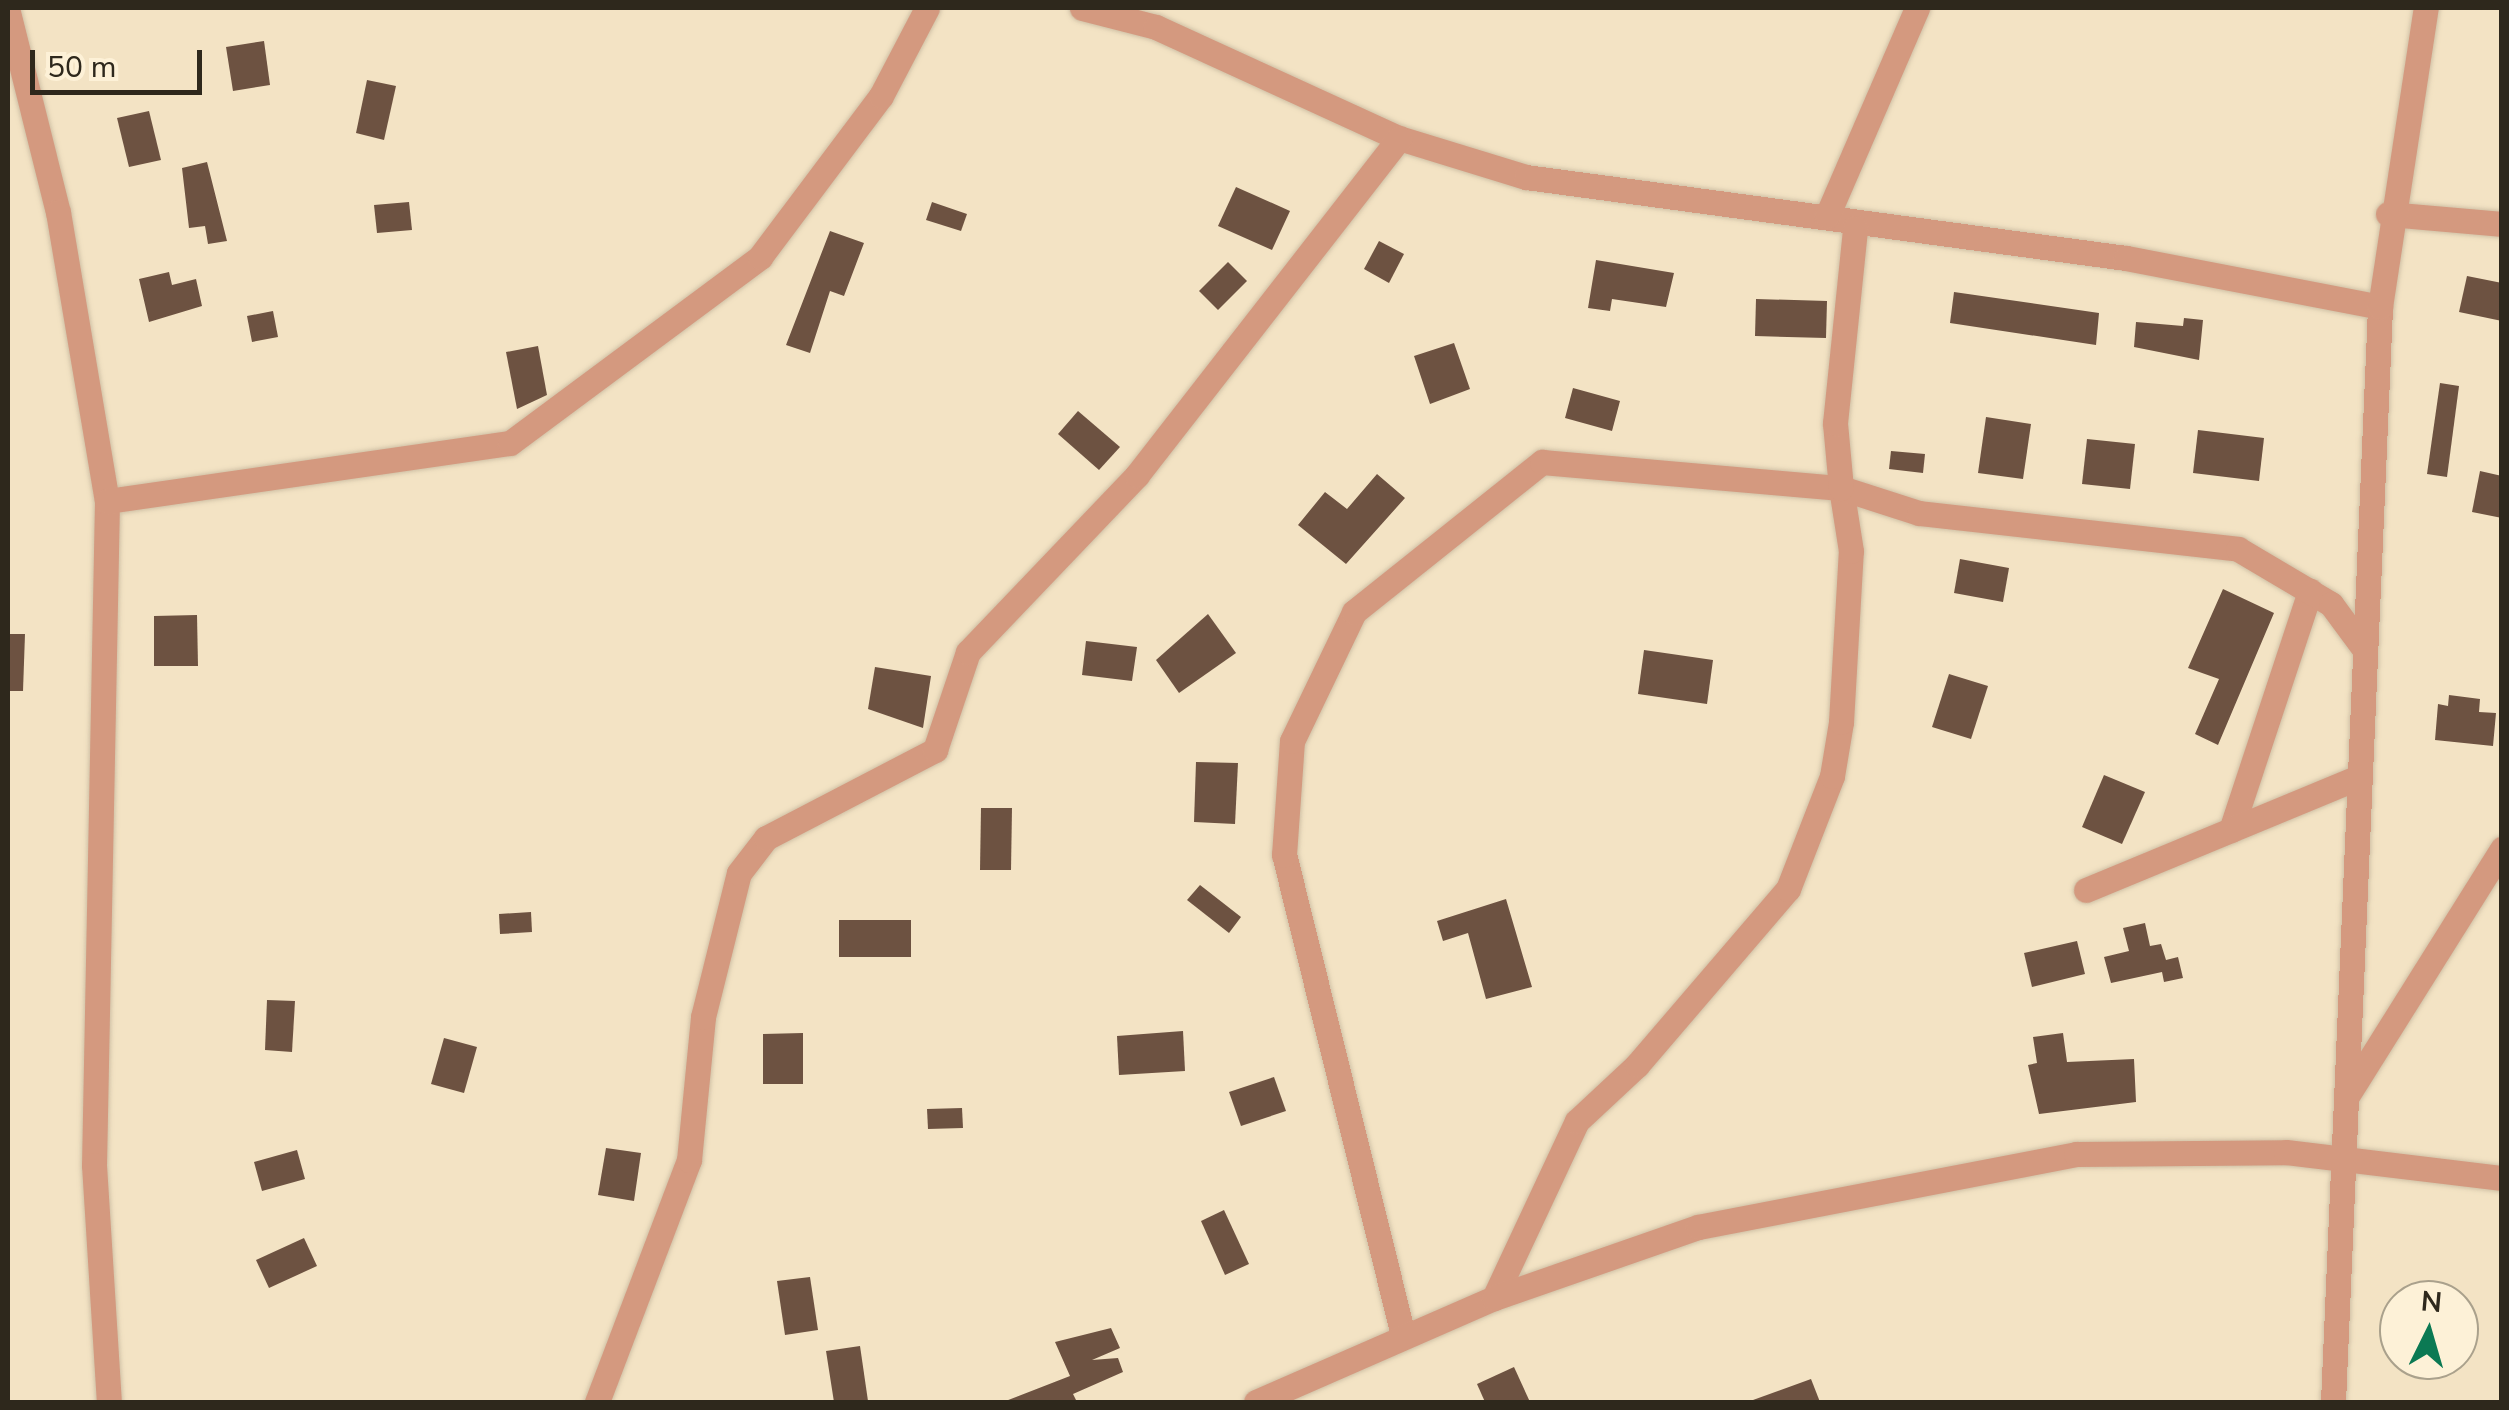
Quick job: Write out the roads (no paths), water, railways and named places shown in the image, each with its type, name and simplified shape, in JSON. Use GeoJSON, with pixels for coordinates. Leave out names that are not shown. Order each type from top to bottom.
{"type":"FeatureCollection","features":[{"type":"Feature","properties":{"kind":"street"},"geometry":{"type":"LineString","coordinates":[[107,501],[510,443],[760,257],[881,96],[927,8]]}},
{"type":"Feature","properties":{"kind":"street"},"geometry":{"type":"LineString","coordinates":[[1082,8],[1156,27],[1400,138],[1526,177],[1827,216],[1855,228],[2126,258],[2380,308]]}},
{"type":"Feature","properties":{"kind":"street"},"geometry":{"type":"LineString","coordinates":[[1827,216],[1917,8]]}},
{"type":"Feature","properties":{"kind":"street"},"geometry":{"type":"LineString","coordinates":[[2333,1402],[2362,646],[2380,308],[2388,214],[2426,8]]}},
{"type":"Feature","properties":{"kind":"street"},"geometry":{"type":"LineString","coordinates":[[8,12],[58,212],[107,501],[94,1165],[109,1402]]}},
{"type":"Feature","properties":{"kind":"street"},"geometry":{"type":"LineString","coordinates":[[598,1402],[689,1160],[706,1000],[738,873],[766,838],[935,750],[968,652],[1137,475],[1400,138]]}},
{"type":"Feature","properties":{"kind":"street"},"geometry":{"type":"LineString","coordinates":[[2388,214],[2502,224]]}},
{"type":"Feature","properties":{"kind":"street"},"geometry":{"type":"LineString","coordinates":[[1494,1298],[1576,1121],[1788,889],[1832,776],[1841,722],[1851,551],[1834,423],[1855,228]]}},
{"type":"Feature","properties":{"kind":"street"},"geometry":{"type":"LineString","coordinates":[[1402,1334],[1284,855],[1292,742],[1354,612],[1542,462],[1841,488],[1919,513],[2238,549],[2310,591],[2362,646]]}},
{"type":"Feature","properties":{"kind":"street"},"geometry":{"type":"LineString","coordinates":[[2231,830],[2310,591]]}},
{"type":"Feature","properties":{"kind":"street"},"geometry":{"type":"LineString","coordinates":[[2086,890],[2357,778]]}},
{"type":"Feature","properties":{"kind":"street"},"geometry":{"type":"LineString","coordinates":[[2346,1096],[2502,849]]}},
{"type":"Feature","properties":{"kind":"street"},"geometry":{"type":"LineString","coordinates":[[1256,1402],[1402,1334],[1698,1227],[2076,1154],[2150,1147],[2502,1178]]}}]}
